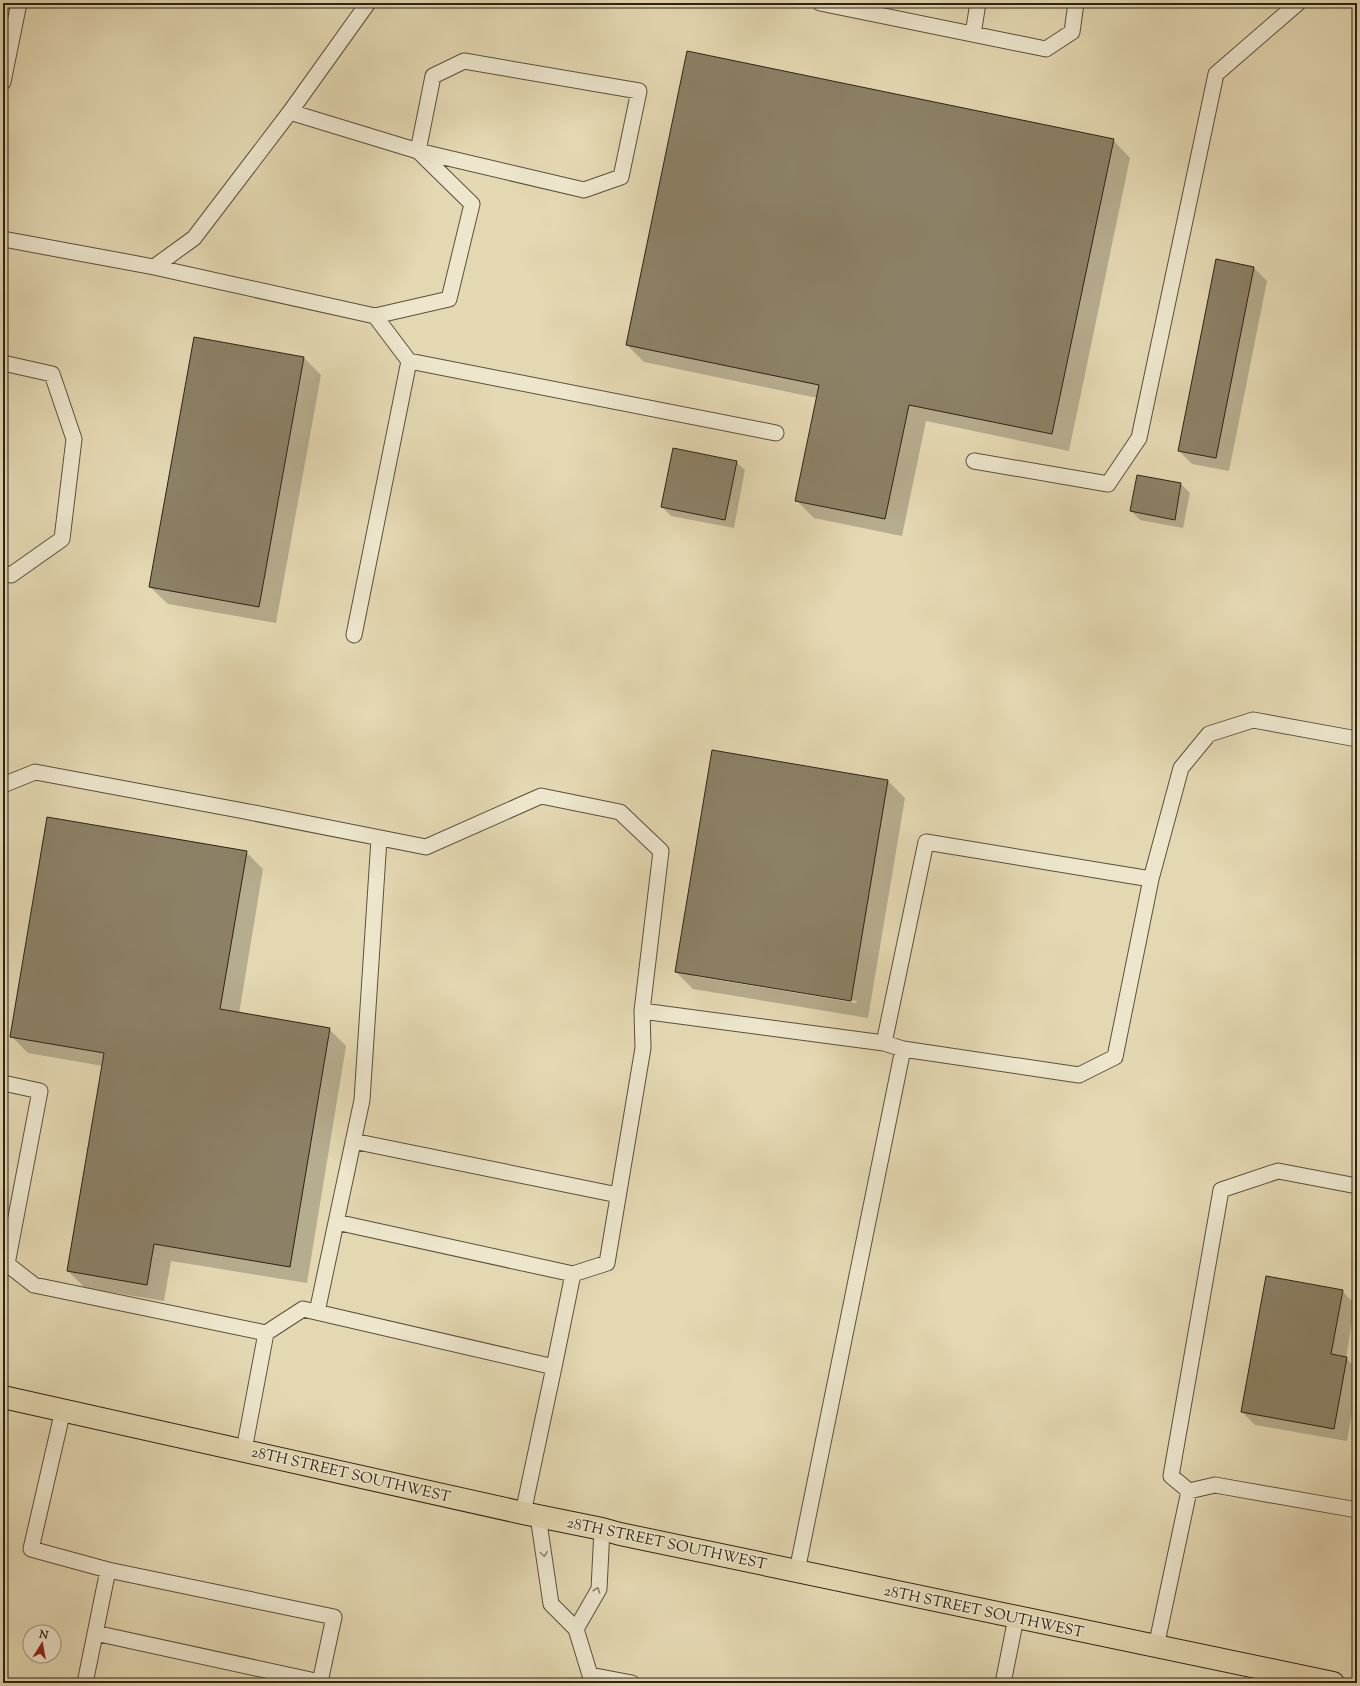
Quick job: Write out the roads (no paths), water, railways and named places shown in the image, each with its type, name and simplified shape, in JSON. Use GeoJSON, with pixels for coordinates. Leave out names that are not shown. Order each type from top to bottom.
{"type":"FeatureCollection","features":[{"type":"Feature","properties":{"kind":"main road","name":"28TH STREET SOUTHWEST"},"geometry":{"type":"LineString","coordinates":[[3,1397],[620,1534],[1016,1618],[1333,1683]]}},
{"type":"Feature","properties":{"kind":"lane"},"geometry":{"type":"LineString","coordinates":[[3,82],[20,3]]}},
{"type":"Feature","properties":{"kind":"lane"},"geometry":{"type":"LineString","coordinates":[[154,267],[194,238],[290,112],[368,3]]}},
{"type":"Feature","properties":{"kind":"lane"},"geometry":{"type":"LineString","coordinates":[[820,3],[875,8],[973,34],[1046,49],[1072,32],[1076,3]]}},
{"type":"Feature","properties":{"kind":"lane"},"geometry":{"type":"LineString","coordinates":[[973,34],[978,3]]}},
{"type":"Feature","properties":{"kind":"lane"},"geometry":{"type":"LineString","coordinates":[[974,461],[1108,484],[1139,438],[1216,74],[1298,3]]}},
{"type":"Feature","properties":{"kind":"lane"},"geometry":{"type":"LineString","coordinates":[[290,112],[418,151],[584,190],[621,177],[639,91],[464,61],[433,76],[418,151]]}},
{"type":"Feature","properties":{"kind":"lane"},"geometry":{"type":"LineString","coordinates":[[3,239],[154,267],[375,316],[449,299],[472,204],[418,151]]}},
{"type":"Feature","properties":{"kind":"lane"},"geometry":{"type":"LineString","coordinates":[[375,316],[409,361],[776,433]]}},
{"type":"Feature","properties":{"kind":"lane"},"geometry":{"type":"LineString","coordinates":[[354,635],[409,361]]}},
{"type":"Feature","properties":{"kind":"lane"},"geometry":{"type":"LineString","coordinates":[[3,363],[52,374],[74,438],[62,539],[11,575],[3,573]]}},
{"type":"Feature","properties":{"kind":"lane"},"geometry":{"type":"LineString","coordinates":[[642,1011],[884,1044],[903,1049],[1079,1075],[1115,1057],[1150,879],[1181,768],[1209,734],[1252,720],[1357,739]]}},
{"type":"Feature","properties":{"kind":"lane"},"geometry":{"type":"LineString","coordinates":[[3,785],[35,772],[426,847],[541,796],[620,812],[661,851],[642,1011],[644,1048],[607,1262],[573,1274],[336,1222]]}},
{"type":"Feature","properties":{"kind":"lane"},"geometry":{"type":"LineString","coordinates":[[317,1312],[362,1100],[380,839]]}},
{"type":"Feature","properties":{"kind":"lane"},"geometry":{"type":"LineString","coordinates":[[884,1044],[926,842],[1150,879]]}},
{"type":"Feature","properties":{"kind":"lane"},"geometry":{"type":"LineString","coordinates":[[797,1571],[903,1049]]}},
{"type":"Feature","properties":{"kind":"lane"},"geometry":{"type":"LineString","coordinates":[[3,1083],[40,1091],[5,1264],[34,1285],[266,1333]]}},
{"type":"Feature","properties":{"kind":"lane"},"geometry":{"type":"LineString","coordinates":[[353,1141],[618,1195]]}},
{"type":"Feature","properties":{"kind":"lane"},"geometry":{"type":"LineString","coordinates":[[1189,1491],[1172,1476],[1221,1190],[1278,1172],[1357,1186]]}},
{"type":"Feature","properties":{"kind":"lane"},"geometry":{"type":"LineString","coordinates":[[573,1274],[554,1367],[530,1514],[551,1604],[576,1629],[590,1675],[632,1683]]}},
{"type":"Feature","properties":{"kind":"lane"},"geometry":{"type":"LineString","coordinates":[[244,1450],[266,1333],[303,1308],[554,1367]]}},
{"type":"Feature","properties":{"kind":"lane"},"geometry":{"type":"LineString","coordinates":[[63,1410],[31,1549],[108,1570],[334,1617],[320,1682],[95,1633]]}},
{"type":"Feature","properties":{"kind":"lane"},"geometry":{"type":"LineString","coordinates":[[1189,1491],[1215,1485],[1357,1510]]}},
{"type":"Feature","properties":{"kind":"lane"},"geometry":{"type":"LineString","coordinates":[[1156,1647],[1189,1491]]}},
{"type":"Feature","properties":{"kind":"lane"},"geometry":{"type":"LineString","coordinates":[[576,1629],[599,1589],[602,1529]]}},
{"type":"Feature","properties":{"kind":"lane"},"geometry":{"type":"LineString","coordinates":[[85,1683],[108,1570]]}},
{"type":"Feature","properties":{"kind":"lane"},"geometry":{"type":"LineString","coordinates":[[1003,1683],[1016,1618]]}}]}
